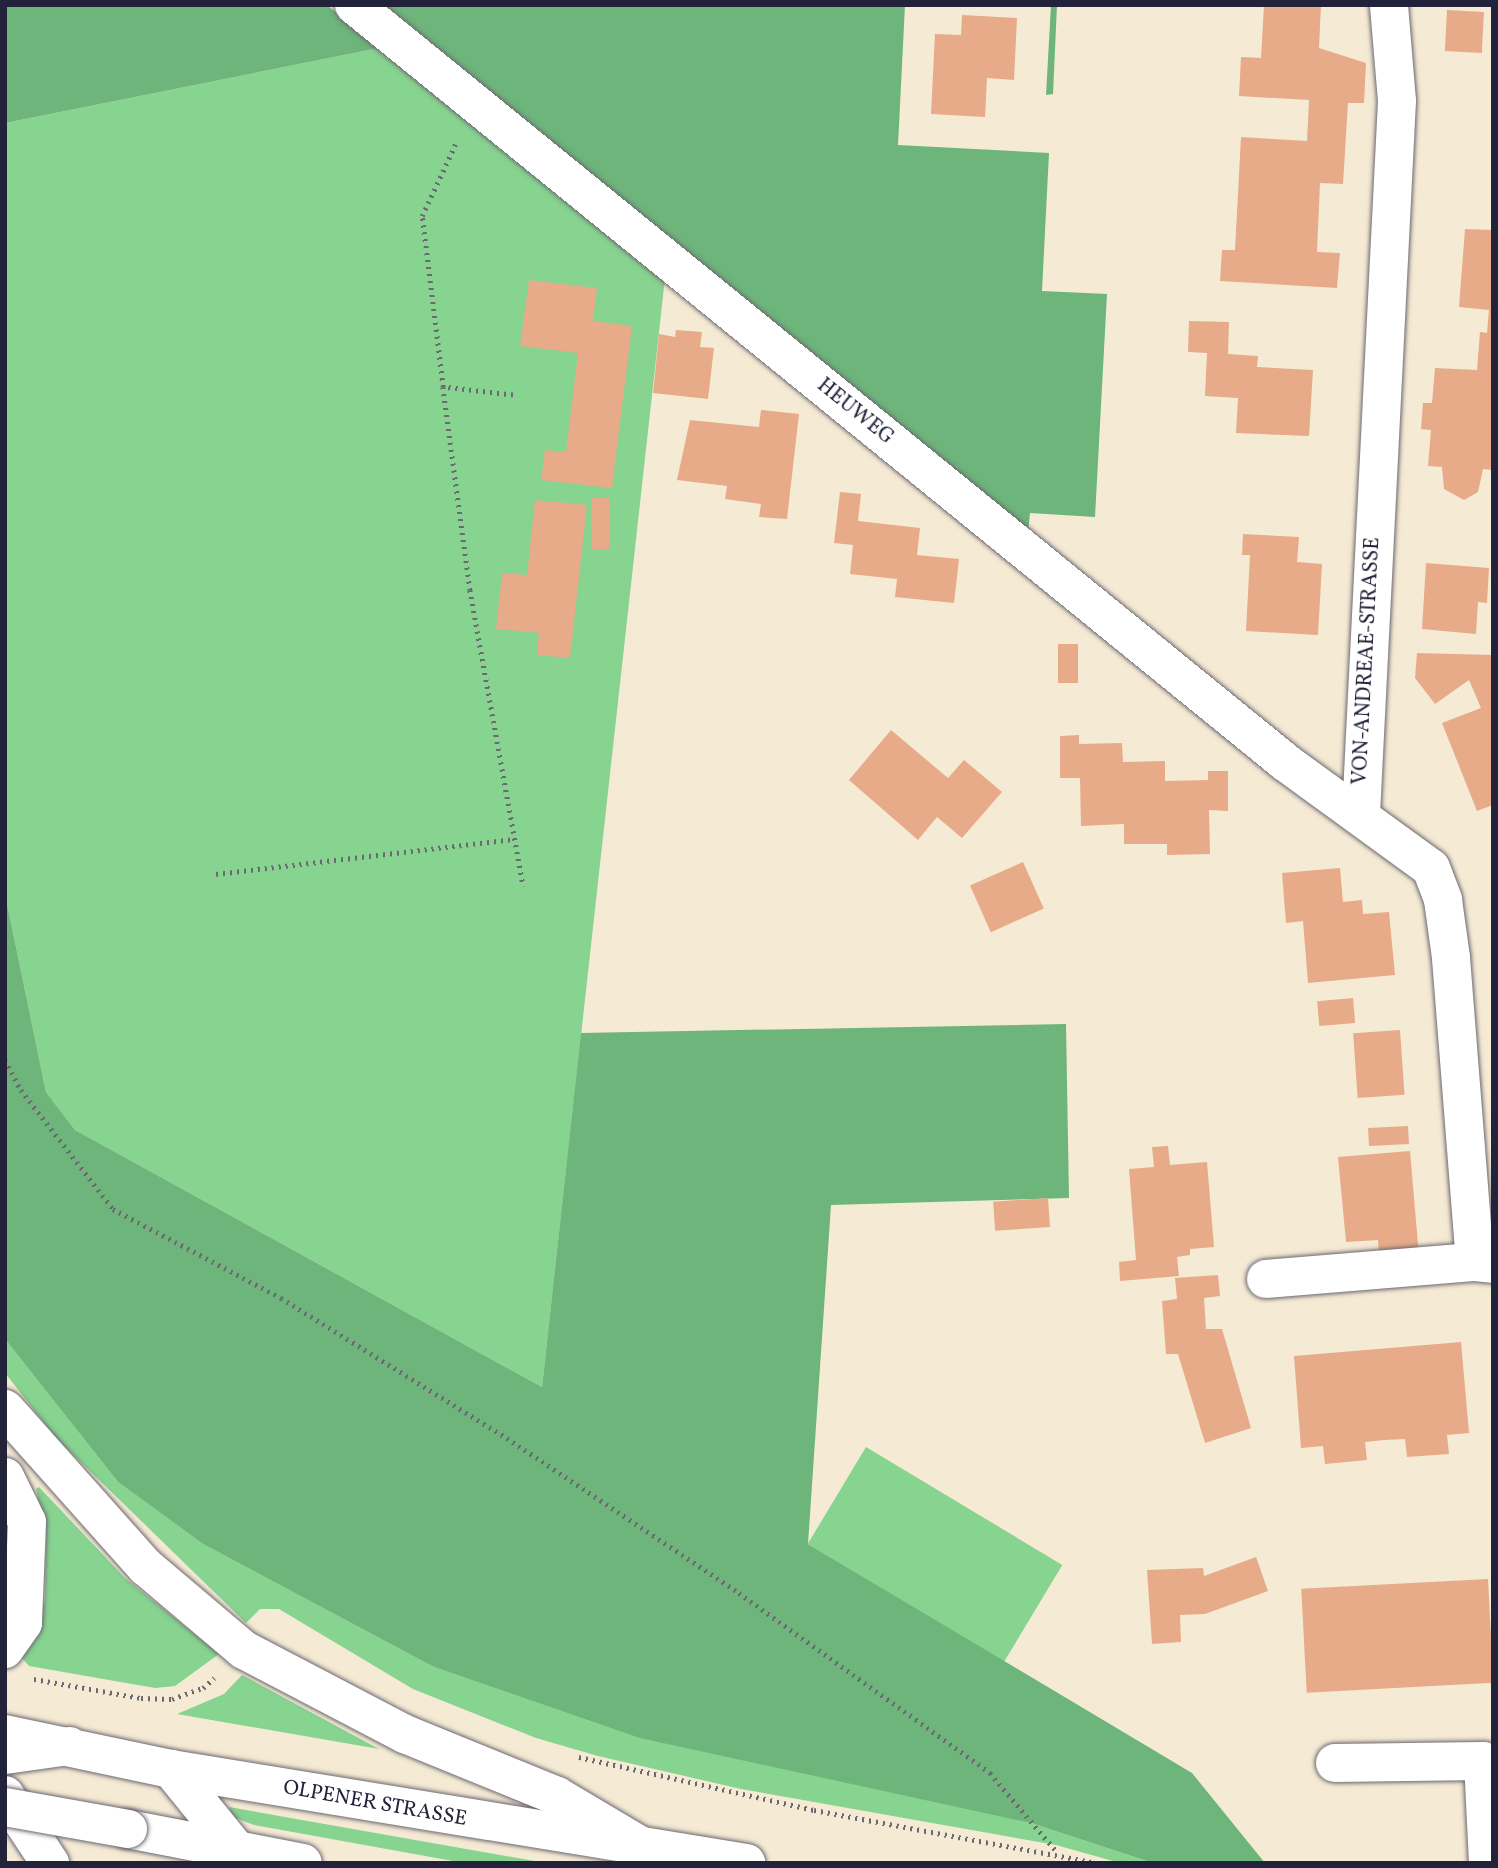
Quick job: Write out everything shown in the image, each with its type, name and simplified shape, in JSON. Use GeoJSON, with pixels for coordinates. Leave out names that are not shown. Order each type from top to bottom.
{"type":"FeatureCollection","features":[{"type":"Feature","properties":{"kind":"main road","name":"VON-ANDREAE-STRASSE"},"geometry":{"type":"LineString","coordinates":[[1389,5],[1396,101],[1361,814],[1431,869],[1443,900],[1484,1263]]}},
{"type":"Feature","properties":{"kind":"main road","name":"HEUWEG"},"geometry":{"type":"LineString","coordinates":[[358,7],[1285,762],[1361,814]]}},
{"type":"Feature","properties":{"kind":"main road"},"geometry":{"type":"LineString","coordinates":[[1266,1279],[1484,1263]]}},
{"type":"Feature","properties":{"kind":"main road"},"geometry":{"type":"LineString","coordinates":[[5,1409],[146,1567],[244,1650],[405,1734],[557,1796],[648,1850]]}},
{"type":"Feature","properties":{"kind":"main road"},"geometry":{"type":"LineString","coordinates":[[5,1477],[27,1522],[23,1623],[5,1649]]}},
{"type":"Feature","properties":{"kind":"main road","name":"OLPENER STRASSE"},"geometry":{"type":"LineString","coordinates":[[5,1734],[171,1769],[648,1850],[746,1863]]}},
{"type":"Feature","properties":{"kind":"main road"},"geometry":{"type":"LineString","coordinates":[[5,1755],[69,1746]]}},
{"type":"Feature","properties":{"kind":"main road"},"geometry":{"type":"LineString","coordinates":[[1335,1763],[1483,1760],[1488,1863]]}},
{"type":"Feature","properties":{"kind":"main road"},"geometry":{"type":"LineString","coordinates":[[171,1769],[244,1857]]}},
{"type":"Feature","properties":{"kind":"main road"},"geometry":{"type":"LineString","coordinates":[[5,1795],[50,1863]]}},
{"type":"Feature","properties":{"kind":"main road"},"geometry":{"type":"LineString","coordinates":[[5,1807],[128,1829],[244,1857],[303,1863]]}},
{"type":"Feature","properties":{"kind":"path"},"geometry":{"type":"LineString","coordinates":[[475,104],[422,216],[470,590],[523,886]]}},
{"type":"Feature","properties":{"kind":"path"},"geometry":{"type":"LineString","coordinates":[[443,387],[513,396]]}},
{"type":"Feature","properties":{"kind":"path"},"geometry":{"type":"LineString","coordinates":[[216,874],[514,839]]}},
{"type":"Feature","properties":{"kind":"path"},"geometry":{"type":"LineString","coordinates":[[5,1060],[22,1090],[113,1209],[281,1298],[507,1438],[739,1593],[990,1773],[1057,1852]]}},
{"type":"Feature","properties":{"kind":"green space"},"geometry":{"type":"Polygon","coordinates":[[[5,5],[327,5],[379,48],[5,123],[5,5]]]}},
{"type":"Feature","properties":{"kind":"green space"},"geometry":{"type":"Polygon","coordinates":[[[385,5],[905,5],[898,145],[1049,153],[1042,291],[1107,294],[1095,517],[1030,513],[1028,533],[385,5]]]}},
{"type":"Feature","properties":{"kind":"green space"},"geometry":{"type":"Polygon","coordinates":[[[1051,5],[1057,5],[1053,94],[1046,95],[1051,5]]]}},
{"type":"Feature","properties":{"kind":"green space"},"geometry":{"type":"Polygon","coordinates":[[[379,48],[666,269],[542,1387],[75,1130],[46,1092],[5,894],[5,123],[379,48]]]}},
{"type":"Feature","properties":{"kind":"green space"},"geometry":{"type":"Polygon","coordinates":[[[5,894],[46,1092],[75,1130],[542,1387],[581,1033],[1066,1024],[1069,1198],[831,1205],[808,1544],[1192,1773],[1265,1863],[1153,1863],[1031,1823],[640,1738],[432,1666],[203,1544],[118,1482],[5,1339],[5,894]]]}},
{"type":"Feature","properties":{"kind":"green space"},"geometry":{"type":"Polygon","coordinates":[[[5,1339],[118,1482],[203,1544],[432,1666],[1031,1823],[1153,1863],[1120,1863],[1056,1845],[741,1789],[598,1756],[536,1738],[413,1689],[279,1609],[260,1609],[246,1623],[56,1438],[5,1373],[5,1339]]]}},
{"type":"Feature","properties":{"kind":"green space"},"geometry":{"type":"Polygon","coordinates":[[[866,1447],[1062,1565],[1004,1662],[808,1544],[866,1447]]]}},
{"type":"Feature","properties":{"kind":"green space"},"geometry":{"type":"Polygon","coordinates":[[[39,1487],[125,1578],[219,1654],[175,1686],[155,1688],[29,1666],[22,1658],[45,1600],[46,1534],[36,1489],[39,1487]]]}},
{"type":"Feature","properties":{"kind":"green space"},"geometry":{"type":"Polygon","coordinates":[[[242,1675],[379,1749],[177,1714],[224,1694],[242,1675]]]}},
{"type":"Feature","properties":{"kind":"green space"},"geometry":{"type":"Polygon","coordinates":[[[229,1807],[546,1863],[464,1863],[254,1825],[233,1817],[229,1807]]]}},
{"type":"Feature","properties":{"kind":"building"},"geometry":{"type":"Polygon","coordinates":[[[1264,5],[1321,5],[1319,48],[1366,63],[1364,103],[1348,103],[1343,184],[1320,183],[1317,252],[1340,253],[1337,288],[1220,281],[1222,250],[1235,250],[1241,137],[1307,141],[1309,100],[1239,96],[1241,57],[1261,58],[1264,5]]]}},
{"type":"Feature","properties":{"kind":"building"},"geometry":{"type":"Polygon","coordinates":[[[1447,10],[1484,12],[1482,53],[1445,51],[1447,10]]]}},
{"type":"Feature","properties":{"kind":"building"},"geometry":{"type":"Polygon","coordinates":[[[962,15],[1017,18],[1014,80],[987,78],[985,117],[931,114],[935,34],[961,35],[962,15]]]}},
{"type":"Feature","properties":{"kind":"building"},"geometry":{"type":"Polygon","coordinates":[[[1465,229],[1493,230],[1493,470],[1483,469],[1478,492],[1464,500],[1444,489],[1442,467],[1428,466],[1431,430],[1421,429],[1423,403],[1432,403],[1435,368],[1477,370],[1480,332],[1487,333],[1489,310],[1459,307],[1465,229]]]}},
{"type":"Feature","properties":{"kind":"building"},"geometry":{"type":"Polygon","coordinates":[[[529,280],[597,288],[593,321],[632,326],[612,488],[541,480],[545,450],[566,452],[578,353],[520,346],[529,280]]]}},
{"type":"Feature","properties":{"kind":"building"},"geometry":{"type":"Polygon","coordinates":[[[1189,321],[1229,322],[1228,354],[1258,356],[1257,367],[1313,370],[1309,436],[1236,433],[1238,398],[1205,396],[1207,353],[1188,352],[1189,321]]]}},
{"type":"Feature","properties":{"kind":"building"},"geometry":{"type":"Polygon","coordinates":[[[676,330],[702,332],[700,347],[714,348],[708,399],[653,393],[659,334],[675,337],[676,330]]]}},
{"type":"Feature","properties":{"kind":"building"},"geometry":{"type":"Polygon","coordinates":[[[761,410],[799,414],[787,519],[759,517],[761,504],[725,499],[727,486],[677,480],[690,420],[759,427],[761,410]]]}},
{"type":"Feature","properties":{"kind":"building"},"geometry":{"type":"Polygon","coordinates":[[[840,492],[861,494],[858,521],[920,528],[917,555],[959,559],[954,603],[895,597],[897,579],[850,574],[853,545],[834,543],[840,492]]]}},
{"type":"Feature","properties":{"kind":"building"},"geometry":{"type":"Polygon","coordinates":[[[592,498],[609,498],[609,549],[592,549],[592,498]]]}},
{"type":"Feature","properties":{"kind":"building"},"geometry":{"type":"Polygon","coordinates":[[[535,500],[587,505],[570,658],[537,655],[539,633],[496,629],[502,573],[527,575],[535,500]]]}},
{"type":"Feature","properties":{"kind":"building"},"geometry":{"type":"Polygon","coordinates":[[[1243,534],[1299,537],[1297,562],[1322,564],[1318,635],[1246,631],[1250,555],[1242,555],[1243,534]]]}},
{"type":"Feature","properties":{"kind":"building"},"geometry":{"type":"Polygon","coordinates":[[[1426,563],[1489,568],[1487,603],[1478,602],[1476,634],[1422,629],[1426,563]]]}},
{"type":"Feature","properties":{"kind":"building"},"geometry":{"type":"Polygon","coordinates":[[[1058,644],[1078,644],[1078,683],[1058,683],[1058,644]]]}},
{"type":"Feature","properties":{"kind":"building"},"geometry":{"type":"Polygon","coordinates":[[[1417,653],[1493,655],[1493,805],[1477,811],[1442,723],[1481,708],[1469,680],[1435,704],[1415,678],[1417,653]]]}},
{"type":"Feature","properties":{"kind":"building"},"geometry":{"type":"Polygon","coordinates":[[[891,730],[948,778],[964,760],[1002,792],[962,838],[937,817],[918,840],[849,780],[891,730]]]}},
{"type":"Feature","properties":{"kind":"building"},"geometry":{"type":"Polygon","coordinates":[[[1079,735],[1079,744],[1122,743],[1123,762],[1165,761],[1165,781],[1208,780],[1208,771],[1228,771],[1228,811],[1209,810],[1210,854],[1167,855],[1167,844],[1124,844],[1124,824],[1081,826],[1080,778],[1060,778],[1060,736],[1079,735]]]}},
{"type":"Feature","properties":{"kind":"building"},"geometry":{"type":"Polygon","coordinates":[[[1023,862],[1044,909],[991,932],[970,886],[1023,862]]]}},
{"type":"Feature","properties":{"kind":"building"},"geometry":{"type":"Polygon","coordinates":[[[1340,868],[1343,902],[1362,900],[1363,914],[1389,912],[1395,975],[1308,983],[1303,921],[1286,923],[1282,873],[1340,868]]]}},
{"type":"Feature","properties":{"kind":"building"},"geometry":{"type":"Polygon","coordinates":[[[1353,998],[1355,1023],[1319,1026],[1317,1001],[1353,998]]]}},
{"type":"Feature","properties":{"kind":"building"},"geometry":{"type":"Polygon","coordinates":[[[1400,1030],[1405,1095],[1358,1098],[1353,1033],[1400,1030]]]}},
{"type":"Feature","properties":{"kind":"building"},"geometry":{"type":"Polygon","coordinates":[[[1408,1126],[1409,1144],[1369,1146],[1368,1128],[1408,1126]]]}},
{"type":"Feature","properties":{"kind":"building"},"geometry":{"type":"Polygon","coordinates":[[[1168,1146],[1170,1165],[1207,1162],[1214,1247],[1190,1249],[1190,1255],[1177,1257],[1179,1276],[1120,1281],[1119,1262],[1136,1260],[1129,1169],[1154,1167],[1152,1147],[1168,1146]]]}},
{"type":"Feature","properties":{"kind":"building"},"geometry":{"type":"Polygon","coordinates":[[[1410,1151],[1419,1256],[1379,1259],[1378,1240],[1346,1242],[1338,1157],[1410,1151]]]}},
{"type":"Feature","properties":{"kind":"building"},"geometry":{"type":"Polygon","coordinates":[[[1048,1198],[1050,1227],[995,1231],[993,1202],[1048,1198]]]}},
{"type":"Feature","properties":{"kind":"building"},"geometry":{"type":"Polygon","coordinates":[[[1218,1275],[1220,1296],[1204,1298],[1206,1329],[1222,1329],[1251,1428],[1205,1443],[1178,1354],[1166,1354],[1162,1301],[1177,1299],[1175,1278],[1218,1275]]]}},
{"type":"Feature","properties":{"kind":"building"},"geometry":{"type":"Polygon","coordinates":[[[1461,1342],[1469,1433],[1447,1435],[1449,1454],[1407,1457],[1405,1439],[1384,1440],[1365,1442],[1367,1460],[1325,1464],[1323,1446],[1301,1448],[1294,1356],[1461,1342]]]}},
{"type":"Feature","properties":{"kind":"building"},"geometry":{"type":"Polygon","coordinates":[[[1256,1557],[1268,1591],[1205,1614],[1180,1615],[1181,1642],[1152,1644],[1147,1570],[1203,1568],[1204,1576],[1256,1557]]]}},
{"type":"Feature","properties":{"kind":"building"},"geometry":{"type":"Polygon","coordinates":[[[1488,1579],[1493,1683],[1307,1693],[1301,1589],[1488,1579]]]}}]}
